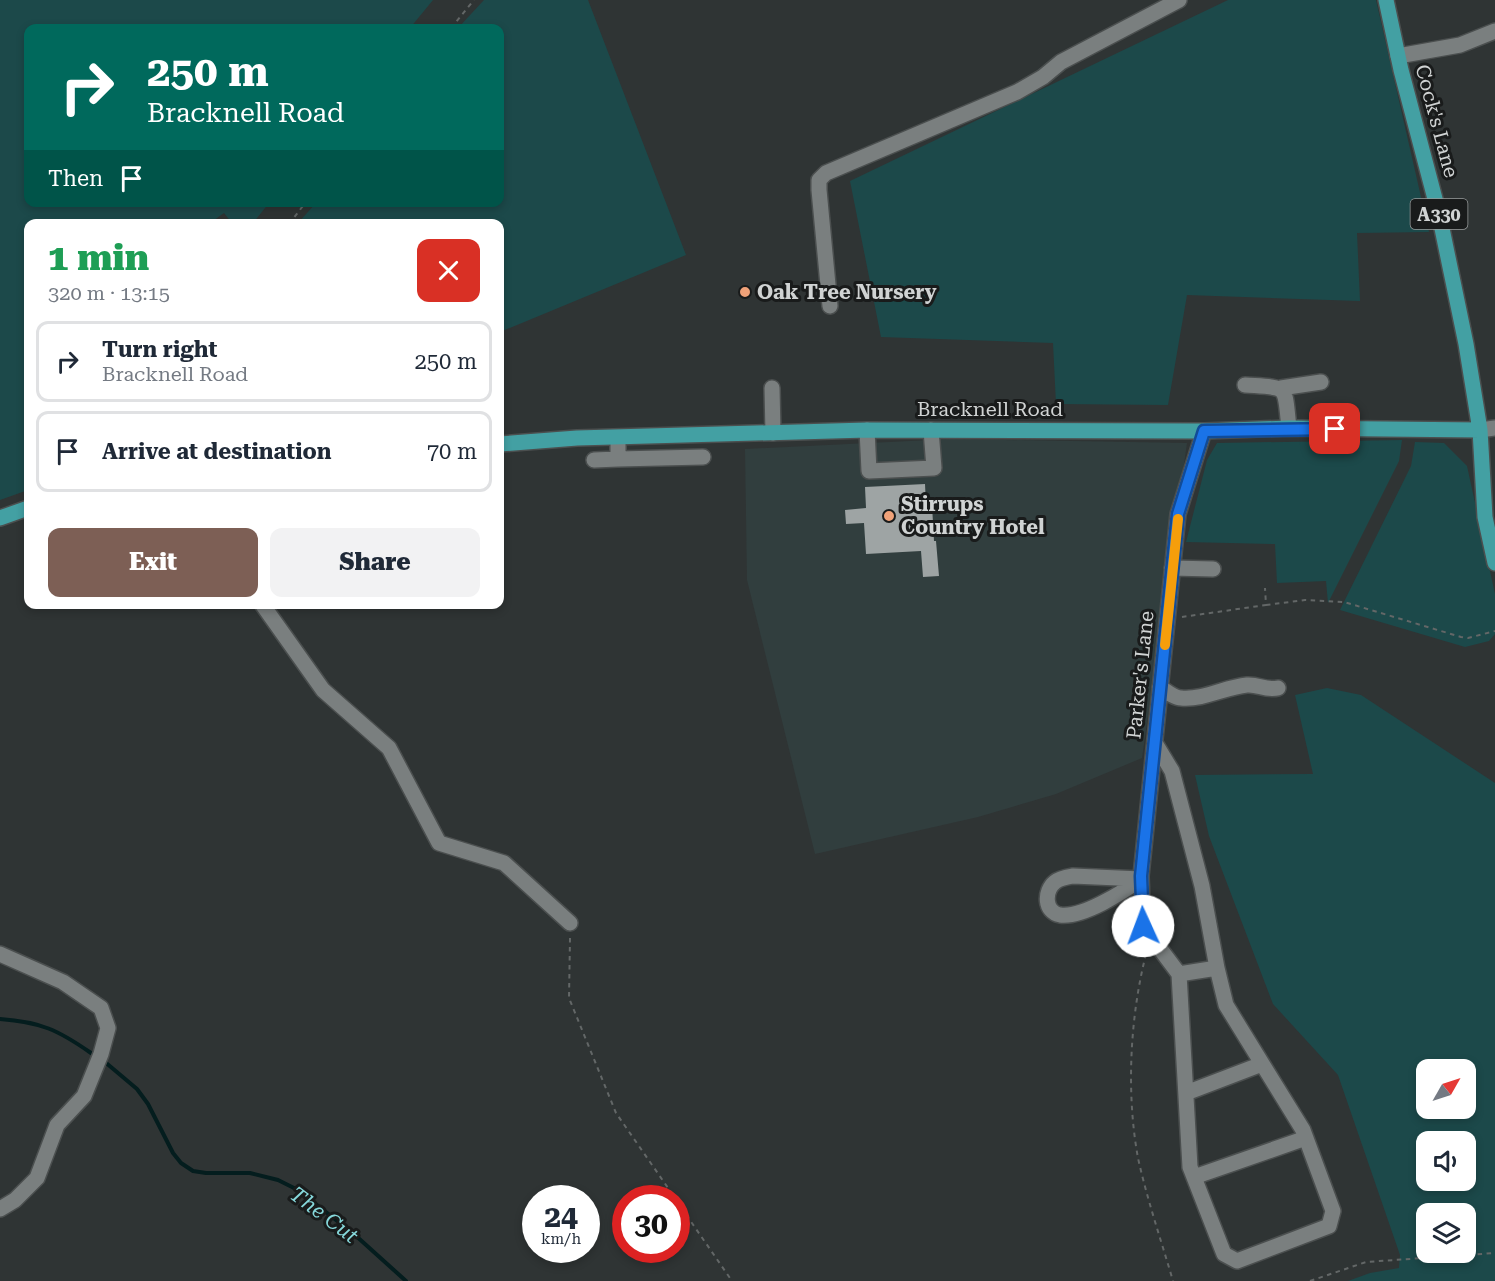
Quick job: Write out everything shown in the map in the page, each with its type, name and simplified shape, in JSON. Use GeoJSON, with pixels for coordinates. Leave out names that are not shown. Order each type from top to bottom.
{"type":"FeatureCollection","features":[{"type":"Feature","properties":{"kind":"main road","name":"Cock's Lane"},"geometry":{"type":"LineString","coordinates":[[1386,0],[1398,56],[1439,214],[1466,344],[1487,429]]}},
{"type":"Feature","properties":{"kind":"main road","name":"Bracknell Road"},"geometry":{"type":"LineString","coordinates":[[504,444],[577,438],[867,430],[1487,429]]}},
{"type":"Feature","properties":{"kind":"main road","name":"A330"},"geometry":{"type":"LineString","coordinates":[[1487,429],[1485,517],[1495,563]]}},
{"type":"Feature","properties":{"kind":"main road"},"geometry":{"type":"LineString","coordinates":[[0,518],[24,509]]}},
{"type":"Feature","properties":{"kind":"street"},"geometry":{"type":"LineString","coordinates":[[830,306],[819,190],[819,180],[826,173],[1017,92],[1061,62],[1179,0]]}},
{"type":"Feature","properties":{"kind":"street"},"geometry":{"type":"LineString","coordinates":[[1398,56],[1460,45],[1495,31]]}},
{"type":"Feature","properties":{"kind":"street"},"geometry":{"type":"LineString","coordinates":[[1245,385],[1281,388],[1321,382]]}},
{"type":"Feature","properties":{"kind":"street"},"geometry":{"type":"LineString","coordinates":[[772,388],[774,433]]}},
{"type":"Feature","properties":{"kind":"street"},"geometry":{"type":"LineString","coordinates":[[1281,388],[1285,393],[1289,428]]}},
{"type":"Feature","properties":{"kind":"street"},"geometry":{"type":"LineString","coordinates":[[867,430],[868,471],[934,468],[931,430]]}},
{"type":"Feature","properties":{"kind":"street","name":"Parker's Lane"},"geometry":{"type":"LineString","coordinates":[[1147,931],[1141,879],[1178,514],[1204,431]]}},
{"type":"Feature","properties":{"kind":"street"},"geometry":{"type":"LineString","coordinates":[[618,438],[618,459]]}},
{"type":"Feature","properties":{"kind":"street"},"geometry":{"type":"LineString","coordinates":[[594,460],[703,457]]}},
{"type":"Feature","properties":{"kind":"street"},"geometry":{"type":"LineString","coordinates":[[1172,568],[1213,569]]}},
{"type":"Feature","properties":{"kind":"street"},"geometry":{"type":"LineString","coordinates":[[266,609],[323,690],[389,748],[439,843],[504,863],[570,924]]}},
{"type":"Feature","properties":{"kind":"street"},"geometry":{"type":"LineString","coordinates":[[1160,687],[1179,698],[1197,697],[1245,685],[1254,685],[1267,690],[1278,688]]}},
{"type":"Feature","properties":{"kind":"street"},"geometry":{"type":"LineString","coordinates":[[1147,931],[1179,974],[1190,1167],[1224,1254],[1238,1261],[1329,1226],[1333,1211],[1303,1130],[1226,1005],[1216,968],[1202,886],[1172,771],[1155,743]]}},
{"type":"Feature","properties":{"kind":"street"},"geometry":{"type":"LineString","coordinates":[[1072,876],[1141,879],[1104,902],[1079,911],[1059,915],[1048,906],[1046,899],[1049,889],[1057,880],[1072,876]]}},
{"type":"Feature","properties":{"kind":"street"},"geometry":{"type":"LineString","coordinates":[[0,954],[63,982],[101,1008],[108,1028],[101,1054],[84,1096],[57,1125],[37,1178],[3,1203]]}},
{"type":"Feature","properties":{"kind":"street"},"geometry":{"type":"LineString","coordinates":[[1179,974],[1216,968]]}},
{"type":"Feature","properties":{"kind":"street"},"geometry":{"type":"LineString","coordinates":[[1186,1093],[1262,1064]]}},
{"type":"Feature","properties":{"kind":"street"},"geometry":{"type":"LineString","coordinates":[[1194,1177],[1306,1138]]}},
{"type":"Feature","properties":{"kind":"path"},"geometry":{"type":"LineString","coordinates":[[454,24],[474,0]]}},
{"type":"Feature","properties":{"kind":"path"},"geometry":{"type":"LineString","coordinates":[[293,219],[302,207]]}},
{"type":"Feature","properties":{"kind":"path"},"geometry":{"type":"LineString","coordinates":[[1265,588],[1266,605]]}},
{"type":"Feature","properties":{"kind":"path"},"geometry":{"type":"LineString","coordinates":[[1167,620],[1305,600],[1344,602],[1461,637],[1468,638],[1495,631]]}},
{"type":"Feature","properties":{"kind":"path"},"geometry":{"type":"LineString","coordinates":[[570,924],[569,998],[616,1113],[666,1185]]}},
{"type":"Feature","properties":{"kind":"path"},"geometry":{"type":"LineString","coordinates":[[1147,931],[1136,1001],[1133,1038],[1133,1120],[1138,1157],[1173,1281]]}},
{"type":"Feature","properties":{"kind":"path"},"geometry":{"type":"LineString","coordinates":[[690,1220],[732,1281]]}},
{"type":"Feature","properties":{"kind":"path"},"geometry":{"type":"LineString","coordinates":[[1310,1281],[1366,1262],[1495,1253]]}},
{"type":"Feature","properties":{"kind":"shaded area"},"geometry":{"type":"Polygon","coordinates":[[[0,0],[433,0],[413,24],[24,24],[24,207],[266,207],[256,219],[229,219],[224,213],[216,219],[24,219],[24,491],[0,500],[0,0]]]}},
{"type":"Feature","properties":{"kind":"shaded area"},"geometry":{"type":"Polygon","coordinates":[[[484,0],[588,0],[686,255],[504,330],[504,219],[302,219],[312,207],[504,207],[504,24],[462,24],[484,0]]]}},
{"type":"Feature","properties":{"kind":"shaded area"},"geometry":{"type":"Polygon","coordinates":[[[1228,0],[1376,0],[1429,232],[1357,233],[1360,301],[1187,295],[1168,405],[1056,404],[1053,343],[881,337],[850,181],[1228,0]]]}},
{"type":"Feature","properties":{"kind":"shaded area"},"geometry":{"type":"Polygon","coordinates":[[[951,439],[1187,443],[1142,758],[1056,794],[978,817],[815,854],[747,580],[745,449],[951,439]]]}},
{"type":"Feature","properties":{"kind":"shaded area"},"geometry":{"type":"Polygon","coordinates":[[[1402,440],[1399,461],[1328,603],[1326,581],[1277,583],[1275,544],[1186,542],[1207,460],[1217,443],[1402,440]]]}},
{"type":"Feature","properties":{"kind":"shaded area"},"geometry":{"type":"Polygon","coordinates":[[[1415,442],[1444,443],[1467,466],[1495,594],[1495,634],[1489,641],[1465,647],[1340,610],[1411,466],[1415,442]]]}},
{"type":"Feature","properties":{"kind":"shaded area"},"geometry":{"type":"Polygon","coordinates":[[[1327,688],[1361,695],[1495,783],[1495,1281],[1348,1281],[1370,1273],[1399,1268],[1400,1255],[1338,1075],[1273,1004],[1209,836],[1195,775],[1313,774],[1295,695],[1327,688]]]}},
{"type":"Feature","properties":{"kind":"building","name":"Stirrups Country Hotel"},"geometry":{"type":"Polygon","coordinates":[[[925,484],[926,505],[932,505],[939,576],[923,577],[921,551],[866,554],[864,523],[846,524],[845,510],[866,508],[865,487],[925,484]]]}},
{"type":"Feature","properties":{"kind":"waterway","name":"The Cut"},"geometry":{"type":"LineString","coordinates":[[0,1019],[27,1022],[48,1028],[69,1038],[91,1053]]}},
{"type":"Feature","properties":{"kind":"waterway","name":"The Cut"},"geometry":{"type":"LineString","coordinates":[[105,1062],[137,1089],[181,1163],[193,1171],[206,1173],[250,1173],[278,1180],[298,1190],[355,1235],[406,1281]]}},
{"type":"Feature","properties":{"kind":"slow traffic"},"geometry":{"type":"LineString","coordinates":[[1165,645],[1178,519]]}},
{"type":"Feature","properties":{"kind":"place","name":"Oak Tree Nursery"},"geometry":{"type":"Point","coordinates":[745,292]}},
{"type":"Feature","properties":{"kind":"place","name":"Stirrups Country Hotel"},"geometry":{"type":"Point","coordinates":[889,516]}},
{"type":"Feature","properties":{"kind":"route"},"geometry":{"type":"LineString","coordinates":[[1143,926],[1141,876],[1178,514],[1204,431],[1335,429]]}}]}
